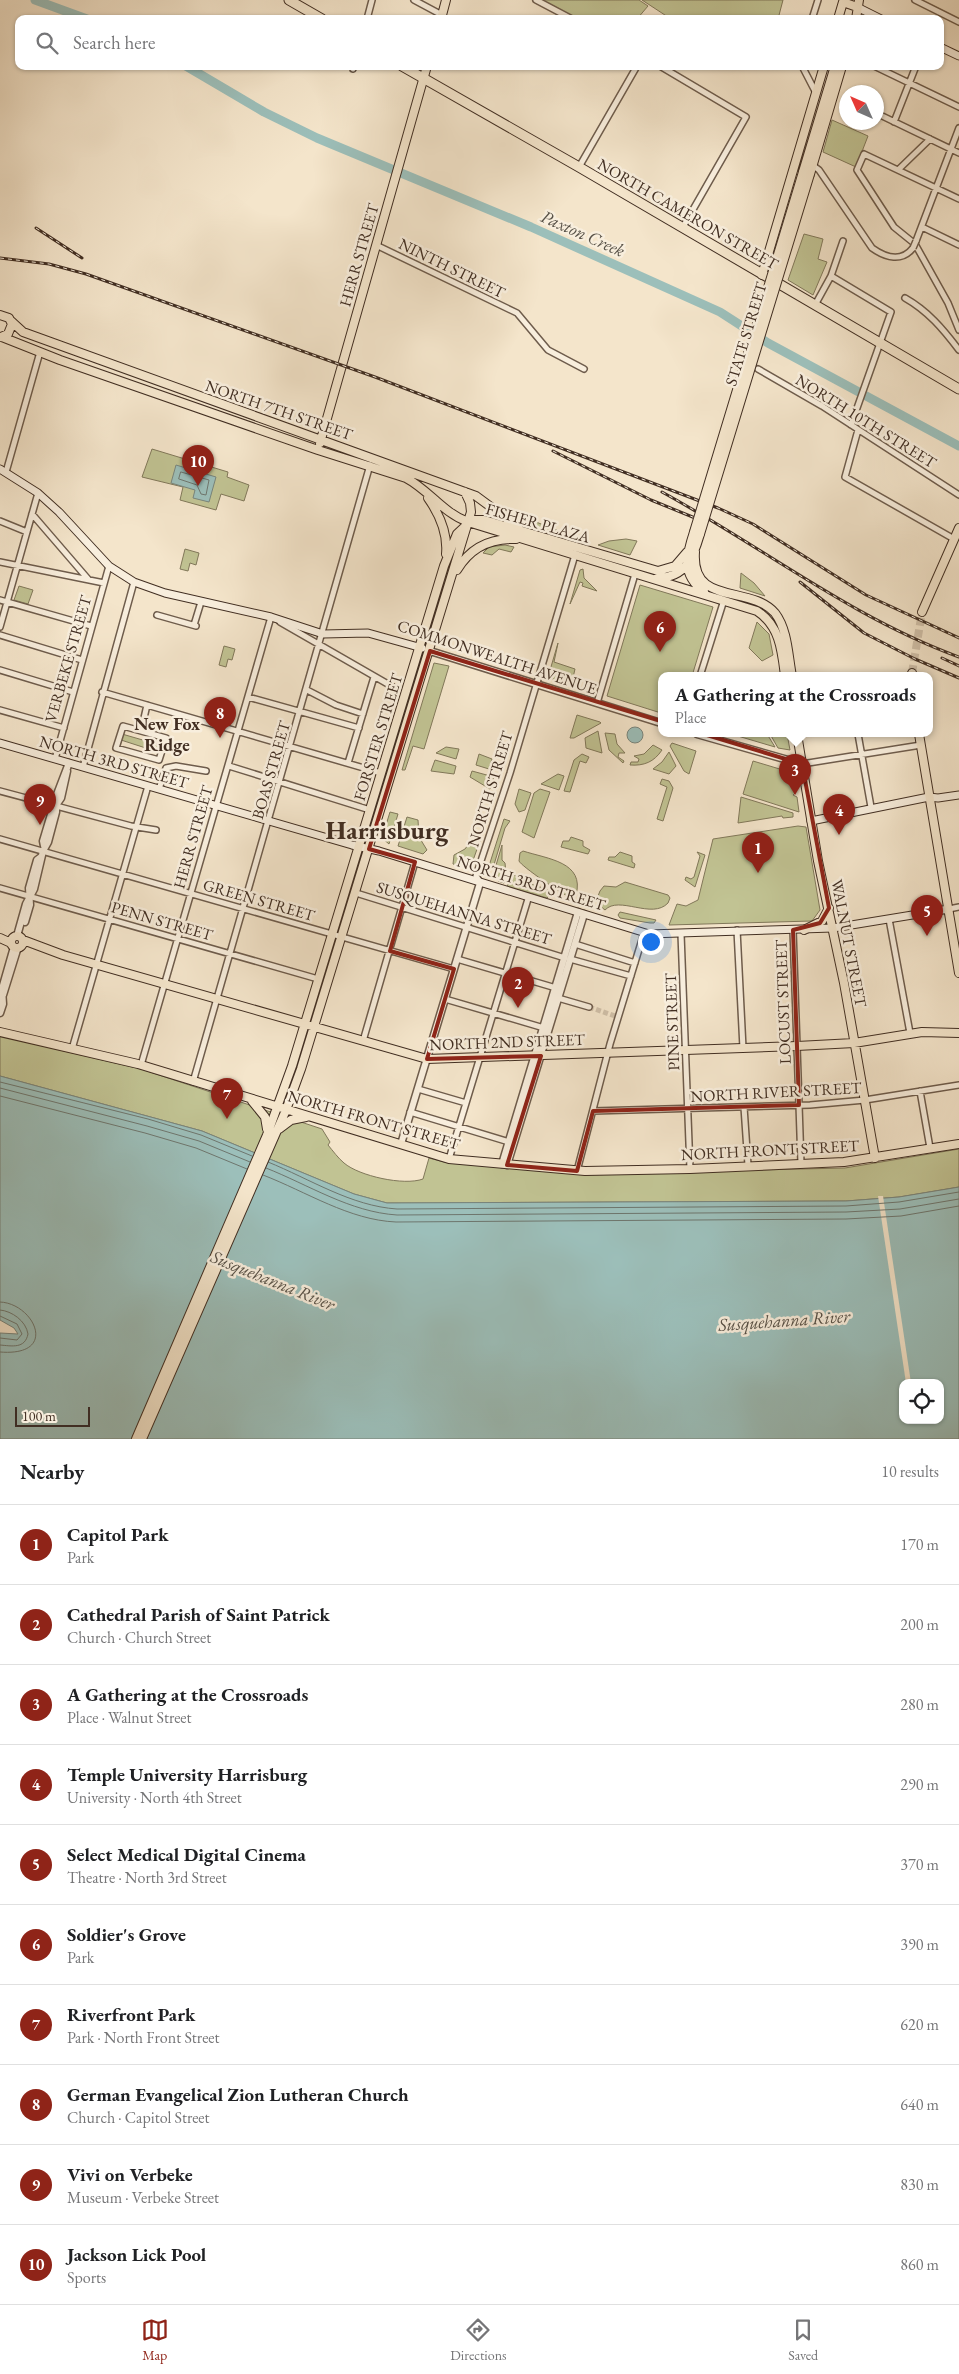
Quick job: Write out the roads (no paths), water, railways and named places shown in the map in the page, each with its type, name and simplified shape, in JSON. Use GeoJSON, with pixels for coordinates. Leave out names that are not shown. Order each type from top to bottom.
{"type":"FeatureCollection","features":[{"type":"Feature","properties":{"kind":"highway"},"geometry":{"type":"LineString","coordinates":[[289,0],[315,15]]}},
{"type":"Feature","properties":{"kind":"highway","name":"NORTH CAMERON STREET"},"geometry":{"type":"LineString","coordinates":[[408,70],[683,227],[959,389]]}},
{"type":"Feature","properties":{"kind":"main road"},"geometry":{"type":"LineString","coordinates":[[442,15],[446,0]]}},
{"type":"Feature","properties":{"kind":"main road"},"geometry":{"type":"LineString","coordinates":[[839,15],[841,1],[858,4],[875,15]]}},
{"type":"Feature","properties":{"kind":"main road"},"geometry":{"type":"LineString","coordinates":[[944,49],[959,56]]}},
{"type":"Feature","properties":{"kind":"main road","name":"HERR STREET"},"geometry":{"type":"LineString","coordinates":[[318,450],[426,70]]}},
{"type":"Feature","properties":{"kind":"main road","name":"STATE STREET"},"geometry":{"type":"LineString","coordinates":[[762,275],[823,70]]}},
{"type":"Feature","properties":{"kind":"main road","name":"STATE STREET"},"geometry":{"type":"LineString","coordinates":[[686,567],[809,163],[834,70]]}},
{"type":"Feature","properties":{"kind":"main road","name":"STATE STREET"},"geometry":{"type":"LineString","coordinates":[[809,163],[841,70]]}},
{"type":"Feature","properties":{"kind":"main road","name":"NORTH 7TH STREET"},"geometry":{"type":"LineString","coordinates":[[0,315],[6,316],[23,332],[321,438],[482,498],[531,538]]}},
{"type":"Feature","properties":{"kind":"main road","name":"NORTH 7TH STREET"},"geometry":{"type":"LineString","coordinates":[[1,337],[10,331],[11,321]]}},
{"type":"Feature","properties":{"kind":"main road","name":"NORTH 7TH STREET"},"geometry":{"type":"LineString","coordinates":[[1,337],[318,450],[370,465],[412,482],[448,511],[468,522]]}},
{"type":"Feature","properties":{"kind":"main road"},"geometry":{"type":"LineString","coordinates":[[40,352],[45,339]]}},
{"type":"Feature","properties":{"kind":"main road","name":"COMMONWEALTH AVENUE"},"geometry":{"type":"LineString","coordinates":[[3,471],[38,493],[59,512],[109,566],[134,582],[165,594],[272,617],[323,634],[368,633],[430,651]]}},
{"type":"Feature","properties":{"kind":"main road"},"geometry":{"type":"LineString","coordinates":[[412,482],[424,493],[442,520],[447,544],[444,566]]}},
{"type":"Feature","properties":{"kind":"main road","name":"FORSTER STREET"},"geometry":{"type":"LineString","coordinates":[[271,1135],[286,1110],[315,1027],[430,651],[468,522],[471,508],[465,492]]}},
{"type":"Feature","properties":{"kind":"main road","name":"FORSTER STREET"},"geometry":{"type":"LineString","coordinates":[[271,1135],[444,566],[455,538],[468,522]]}},
{"type":"Feature","properties":{"kind":"main road","name":"FISHER PLAZA"},"geometry":{"type":"LineString","coordinates":[[468,522],[658,571],[675,566],[691,552]]}},
{"type":"Feature","properties":{"kind":"main road"},"geometry":{"type":"LineString","coordinates":[[922,612],[959,528]]}},
{"type":"Feature","properties":{"kind":"main road"},"geometry":{"type":"LineString","coordinates":[[452,578],[467,557],[484,544],[507,539],[531,538]]}},
{"type":"Feature","properties":{"kind":"main road","name":"FISHER PLAZA"},"geometry":{"type":"LineString","coordinates":[[531,538],[575,556],[646,577]]}},
{"type":"Feature","properties":{"kind":"main road"},"geometry":{"type":"LineString","coordinates":[[691,552],[696,572],[703,582],[714,589],[762,604],[774,612],[784,634],[791,672]]}},
{"type":"Feature","properties":{"kind":"main road"},"geometry":{"type":"LineString","coordinates":[[646,577],[670,577],[686,567],[695,584],[712,597]]}},
{"type":"Feature","properties":{"kind":"main road"},"geometry":{"type":"LineString","coordinates":[[646,577],[757,611],[770,621],[778,635],[784,672]]}},
{"type":"Feature","properties":{"kind":"main road","name":"WALNUT STREET"},"geometry":{"type":"LineString","coordinates":[[798,737],[811,821],[833,928],[875,1158]]}},
{"type":"Feature","properties":{"kind":"main road"},"geometry":{"type":"LineString","coordinates":[[920,737],[959,972]]}},
{"type":"Feature","properties":{"kind":"main road","name":"NORTH 3RD STREET"},"geometry":{"type":"LineString","coordinates":[[0,743],[55,759],[68,766],[83,767],[416,862],[480,884],[644,933],[681,934],[737,930],[833,928],[949,909]]}},
{"type":"Feature","properties":{"kind":"main road"},"geometry":{"type":"LineString","coordinates":[[811,821],[871,807],[929,797],[938,798],[959,795]]}},
{"type":"Feature","properties":{"kind":"main road"},"geometry":{"type":"LineString","coordinates":[[804,930],[822,921],[829,908]]}},
{"type":"Feature","properties":{"kind":"main road","name":"NORTH 2ND STREET"},"geometry":{"type":"LineString","coordinates":[[1,938],[427,1059],[797,1046],[854,1043],[910,1034],[959,1033]]}},
{"type":"Feature","properties":{"kind":"main road","name":"NORTH FRONT STREET"},"geometry":{"type":"LineString","coordinates":[[0,1032],[141,1065],[449,1159],[577,1171],[690,1169],[844,1162],[959,1144]]}},
{"type":"Feature","properties":{"kind":"main road"},"geometry":{"type":"LineString","coordinates":[[249,1098],[261,1109],[271,1135]]}},
{"type":"Feature","properties":{"kind":"main road"},"geometry":{"type":"LineString","coordinates":[[136,1439],[271,1135],[288,1121],[309,1117]]}},
{"type":"Feature","properties":{"kind":"main road"},"geometry":{"type":"LineString","coordinates":[[142,1439],[266,1146]]}},
{"type":"Feature","properties":{"kind":"street"},"geometry":{"type":"LineString","coordinates":[[368,15],[372,0]]}},
{"type":"Feature","properties":{"kind":"street"},"geometry":{"type":"LineString","coordinates":[[414,0],[439,15]]}},
{"type":"Feature","properties":{"kind":"street"},"geometry":{"type":"LineString","coordinates":[[536,0],[564,15]]}},
{"type":"Feature","properties":{"kind":"street"},"geometry":{"type":"LineString","coordinates":[[813,15],[818,0]]}},
{"type":"Feature","properties":{"kind":"street"},"geometry":{"type":"LineString","coordinates":[[915,0],[959,22]]}},
{"type":"Feature","properties":{"kind":"street"},"geometry":{"type":"LineString","coordinates":[[579,167],[635,70]]}},
{"type":"Feature","properties":{"kind":"street"},"geometry":{"type":"LineString","coordinates":[[667,70],[746,117],[683,227]]}},
{"type":"Feature","properties":{"kind":"street"},"geometry":{"type":"LineString","coordinates":[[804,70],[816,93]]}},
{"type":"Feature","properties":{"kind":"street"},"geometry":{"type":"LineString","coordinates":[[882,70],[959,107]]}},
{"type":"Feature","properties":{"kind":"street"},"geometry":{"type":"LineString","coordinates":[[894,122],[914,70]]}},
{"type":"Feature","properties":{"kind":"street"},"geometry":{"type":"LineString","coordinates":[[884,117],[959,153]]}},
{"type":"Feature","properties":{"kind":"street"},"geometry":{"type":"LineString","coordinates":[[809,163],[819,170],[872,248],[893,257],[906,256],[922,227],[959,128]]}},
{"type":"Feature","properties":{"kind":"street"},"geometry":{"type":"LineString","coordinates":[[898,170],[930,139]]}},
{"type":"Feature","properties":{"kind":"street"},"geometry":{"type":"LineString","coordinates":[[959,199],[864,154],[857,170],[894,228],[914,244],[948,303],[959,330]]}},
{"type":"Feature","properties":{"kind":"street"},"geometry":{"type":"LineString","coordinates":[[922,227],[958,244],[959,237]]}},
{"type":"Feature","properties":{"kind":"street"},"geometry":{"type":"LineString","coordinates":[[815,305],[831,276],[843,241]]}},
{"type":"Feature","properties":{"kind":"street","name":"NINTH STREET"},"geometry":{"type":"LineString","coordinates":[[376,245],[517,312],[548,350],[584,369]]}},
{"type":"Feature","properties":{"kind":"street"},"geometry":{"type":"LineString","coordinates":[[831,276],[891,312],[851,425]]}},
{"type":"Feature","properties":{"kind":"street"},"geometry":{"type":"LineString","coordinates":[[904,298],[922,307],[937,322],[959,350]]}},
{"type":"Feature","properties":{"kind":"street"},"geometry":{"type":"LineString","coordinates":[[3,471],[40,352]]}},
{"type":"Feature","properties":{"kind":"street","name":"NORTH 10TH STREET"},"geometry":{"type":"LineString","coordinates":[[758,369],[851,425],[959,495]]}},
{"type":"Feature","properties":{"kind":"street"},"geometry":{"type":"LineString","coordinates":[[858,430],[845,477],[954,539]]}},
{"type":"Feature","properties":{"kind":"street","name":"BOAS STREET"},"geometry":{"type":"LineString","coordinates":[[193,1082],[301,712],[370,465]]}},
{"type":"Feature","properties":{"kind":"street"},"geometry":{"type":"LineString","coordinates":[[0,628],[38,493]]}},
{"type":"Feature","properties":{"kind":"street"},"geometry":{"type":"LineString","coordinates":[[32,514],[89,579]]}},
{"type":"Feature","properties":{"kind":"street"},"geometry":{"type":"LineString","coordinates":[[0,521],[27,532]]}},
{"type":"Feature","properties":{"kind":"street","name":"NORTH STREET"},"geometry":{"type":"LineString","coordinates":[[401,1144],[480,884],[476,876],[575,556]]}},
{"type":"Feature","properties":{"kind":"street"},"geometry":{"type":"LineString","coordinates":[[0,562],[104,583]]}},
{"type":"Feature","properties":{"kind":"street","name":"VERBEKE STREET"},"geometry":{"type":"LineString","coordinates":[[55,759],[109,566]]}},
{"type":"Feature","properties":{"kind":"street"},"geometry":{"type":"LineString","coordinates":[[597,703],[635,574]]}},
{"type":"Feature","properties":{"kind":"street"},"geometry":{"type":"LineString","coordinates":[[83,767],[102,692],[134,582]]}},
{"type":"Feature","properties":{"kind":"street"},"geometry":{"type":"LineString","coordinates":[[0,600],[91,626]]}},
{"type":"Feature","properties":{"kind":"street"},"geometry":{"type":"LineString","coordinates":[[701,672],[724,600]]}},
{"type":"Feature","properties":{"kind":"street"},"geometry":{"type":"LineString","coordinates":[[157,616],[195,626],[201,602]]}},
{"type":"Feature","properties":{"kind":"street"},"geometry":{"type":"LineString","coordinates":[[272,617],[393,687]]}},
{"type":"Feature","properties":{"kind":"street","name":"HERR STREET"},"geometry":{"type":"LineString","coordinates":[[141,1065],[272,617]]}},
{"type":"Feature","properties":{"kind":"street"},"geometry":{"type":"LineString","coordinates":[[0,635],[82,660]]}},
{"type":"Feature","properties":{"kind":"street","name":"COMMONWEALTH AVENUE"},"geometry":{"type":"LineString","coordinates":[[430,651],[658,722]]}},
{"type":"Feature","properties":{"kind":"street"},"geometry":{"type":"LineString","coordinates":[[0,670],[73,692]]}},
{"type":"Feature","properties":{"kind":"street"},"geometry":{"type":"LineString","coordinates":[[348,763],[374,677]]}},
{"type":"Feature","properties":{"kind":"street"},"geometry":{"type":"LineString","coordinates":[[307,690],[336,705],[363,714]]}},
{"type":"Feature","properties":{"kind":"street"},"geometry":{"type":"LineString","coordinates":[[102,692],[381,773]]}},
{"type":"Feature","properties":{"kind":"street"},"geometry":{"type":"LineString","coordinates":[[248,696],[359,728]]}},
{"type":"Feature","properties":{"kind":"street"},"geometry":{"type":"LineString","coordinates":[[141,731],[147,705]]}},
{"type":"Feature","properties":{"kind":"street"},"geometry":{"type":"LineString","coordinates":[[0,710],[64,728]]}},
{"type":"Feature","properties":{"kind":"street"},"geometry":{"type":"LineString","coordinates":[[123,726],[141,731],[166,738],[159,760],[116,748],[123,726]]}},
{"type":"Feature","properties":{"kind":"street"},"geometry":{"type":"LineString","coordinates":[[708,737],[802,764],[921,745]]}},
{"type":"Feature","properties":{"kind":"street"},"geometry":{"type":"LineString","coordinates":[[858,737],[871,807]]}},
{"type":"Feature","properties":{"kind":"street"},"geometry":{"type":"LineString","coordinates":[[0,1013],[2,989],[30,905],[30,888],[38,860],[43,851],[44,836],[52,811],[56,806],[56,797],[68,766]]}},
{"type":"Feature","properties":{"kind":"street"},"geometry":{"type":"LineString","coordinates":[[159,789],[166,768],[176,766],[206,771]]}},
{"type":"Feature","properties":{"kind":"street"},"geometry":{"type":"LineString","coordinates":[[229,766],[280,784],[370,810]]}},
{"type":"Feature","properties":{"kind":"street"},"geometry":{"type":"LineString","coordinates":[[72,1049],[148,786]]}},
{"type":"Feature","properties":{"kind":"street"},"geometry":{"type":"LineString","coordinates":[[0,791],[136,827],[156,830]]}},
{"type":"Feature","properties":{"kind":"street","name":"GREEN STREET"},"geometry":{"type":"LineString","coordinates":[[0,838],[454,969]]}},
{"type":"Feature","properties":{"kind":"street"},"geometry":{"type":"LineString","coordinates":[[363,1041],[416,862]]}},
{"type":"Feature","properties":{"kind":"street","name":"PENN STREET"},"geometry":{"type":"LineString","coordinates":[[0,888],[318,980]]}},
{"type":"Feature","properties":{"kind":"street","name":"SUSQUEHANNA STREET"},"geometry":{"type":"LineString","coordinates":[[356,893],[631,976]]}},
{"type":"Feature","properties":{"kind":"street"},"geometry":{"type":"LineString","coordinates":[[449,1159],[504,972],[528,898]]}},
{"type":"Feature","properties":{"kind":"street"},"geometry":{"type":"LineString","coordinates":[[949,909],[959,907]]}},
{"type":"Feature","properties":{"kind":"street"},"geometry":{"type":"LineString","coordinates":[[504,1164],[538,1055],[556,988],[575,944],[581,913]]}},
{"type":"Feature","properties":{"kind":"street"},"geometry":{"type":"LineString","coordinates":[[504,1164],[509,1142],[558,998],[581,913]]}},
{"type":"Feature","properties":{"kind":"street"},"geometry":{"type":"LineString","coordinates":[[889,920],[910,1034]]}},
{"type":"Feature","properties":{"kind":"street"},"geometry":{"type":"LineString","coordinates":[[737,930],[742,1048]]}},
{"type":"Feature","properties":{"kind":"street","name":"LOCUST STREET"},"geometry":{"type":"LineString","coordinates":[[793,930],[801,1163]]}},
{"type":"Feature","properties":{"kind":"street"},"geometry":{"type":"LineString","coordinates":[[577,1171],[608,1052],[644,933]]}},
{"type":"Feature","properties":{"kind":"street","name":"PINE STREET"},"geometry":{"type":"LineString","coordinates":[[681,934],[690,1169]]}},
{"type":"Feature","properties":{"kind":"street"},"geometry":{"type":"LineString","coordinates":[[575,944],[635,963]]}},
{"type":"Feature","properties":{"kind":"street"},"geometry":{"type":"LineString","coordinates":[[457,959],[556,988]]}},
{"type":"Feature","properties":{"kind":"street"},"geometry":{"type":"LineString","coordinates":[[558,998],[589,1007]]}},
{"type":"Feature","properties":{"kind":"street"},"geometry":{"type":"LineString","coordinates":[[445,999],[544,1028]]}},
{"type":"Feature","properties":{"kind":"street","name":"NORTH RIVER STREET"},"geometry":{"type":"LineString","coordinates":[[593,1110],[799,1105],[865,1100],[959,1084]]}},
{"type":"Feature","properties":{"kind":"street"},"geometry":{"type":"LineString","coordinates":[[418,1089],[466,1103]]}},
{"type":"Feature","properties":{"kind":"street"},"geometry":{"type":"LineString","coordinates":[[920,1091],[930,1148]]}},
{"type":"Feature","properties":{"kind":"street"},"geometry":{"type":"LineString","coordinates":[[744,1107],[748,1166]]}},
{"type":"Feature","properties":{"kind":"street"},"geometry":{"type":"LineString","coordinates":[[410,1112],[509,1142]]}},
{"type":"Feature","properties":{"kind":"water"},"geometry":{"type":"Polygon","coordinates":[[[176,465],[216,477],[209,502],[193,498],[195,490],[171,483],[176,465]]]}},
{"type":"Feature","properties":{"kind":"water"},"geometry":{"type":"Polygon","coordinates":[[[635,727],[643,735],[635,743],[627,735],[635,727]]]}},
{"type":"Feature","properties":{"kind":"water","name":"Susquehanna River"},"geometry":{"type":"Polygon","coordinates":[[[0,1076],[202,1131],[354,1194],[387,1203],[846,1201],[899,1197],[959,1187],[959,1439],[0,1439],[0,1333],[18,1334],[14,1328],[0,1320],[0,1076]]]}},
{"type":"Feature","properties":{"kind":"waterway","name":"Paxton Creek"},"geometry":{"type":"LineString","coordinates":[[35,0],[76,15]]}},
{"type":"Feature","properties":{"kind":"waterway","name":"Paxton Creek"},"geometry":{"type":"LineString","coordinates":[[193,70],[264,112],[317,138],[531,227],[720,312],[768,343],[959,446]]}},
{"type":"Feature","properties":{"kind":"tunnel"},"geometry":{"type":"LineString","coordinates":[[912,672],[922,612]]}},
{"type":"Feature","properties":{"kind":"tunnel"},"geometry":{"type":"LineString","coordinates":[[589,1007],[618,1017]]}},
{"type":"Feature","properties":{"kind":"railway"},"geometry":{"type":"LineString","coordinates":[[36,228],[82,258]]}},
{"type":"Feature","properties":{"kind":"railway"},"geometry":{"type":"LineString","coordinates":[[0,258],[49,264],[86,274],[375,377],[718,508],[753,524],[866,595],[959,638]]}},
{"type":"Feature","properties":{"kind":"railway"},"geometry":{"type":"LineString","coordinates":[[553,451],[651,500],[700,520]]}},
{"type":"Feature","properties":{"kind":"railway"},"geometry":{"type":"LineString","coordinates":[[662,492],[844,602],[920,641],[959,657]]}},
{"type":"Feature","properties":{"kind":"railway"},"geometry":{"type":"LineString","coordinates":[[800,582],[864,633],[915,659],[959,678]]}},
{"type":"Feature","properties":{"kind":"railway"},"geometry":{"type":"LineString","coordinates":[[942,658],[959,666]]}},
{"type":"Feature","properties":{"kind":"place","name":"Jackson Lick Pool"},"geometry":{"type":"Point","coordinates":[198,486]}},
{"type":"Feature","properties":{"kind":"place","name":"Soldier's Grove"},"geometry":{"type":"Point","coordinates":[660,652]}},
{"type":"Feature","properties":{"kind":"place","name":"German Evangelical Zion Lutheran Church"},"geometry":{"type":"Point","coordinates":[220,738]}},
{"type":"Feature","properties":{"kind":"place","name":"A Gathering at the Crossroads"},"geometry":{"type":"Point","coordinates":[795,795]}},
{"type":"Feature","properties":{"kind":"place","name":"Vivi on Verbeke"},"geometry":{"type":"Point","coordinates":[40,825]}},
{"type":"Feature","properties":{"kind":"place","name":"Temple University Harrisburg"},"geometry":{"type":"Point","coordinates":[839,835]}},
{"type":"Feature","properties":{"kind":"place","name":"Capitol Park"},"geometry":{"type":"Point","coordinates":[758,873]}},
{"type":"Feature","properties":{"kind":"place","name":"Select Medical Digital Cinema"},"geometry":{"type":"Point","coordinates":[927,936]}},
{"type":"Feature","properties":{"kind":"place","name":"Cathedral Parish of Saint Patrick"},"geometry":{"type":"Point","coordinates":[518,1008]}},
{"type":"Feature","properties":{"kind":"place","name":"Riverfront Park"},"geometry":{"type":"Point","coordinates":[227,1119]}},
{"type":"Feature","properties":{"kind":"district","name":"New Fox Ridge"},"geometry":{"type":"Point","coordinates":[167,733]}},
{"type":"Feature","properties":{"kind":"district","name":"Harrisburg"},"geometry":{"type":"Point","coordinates":[387,830]}}]}
